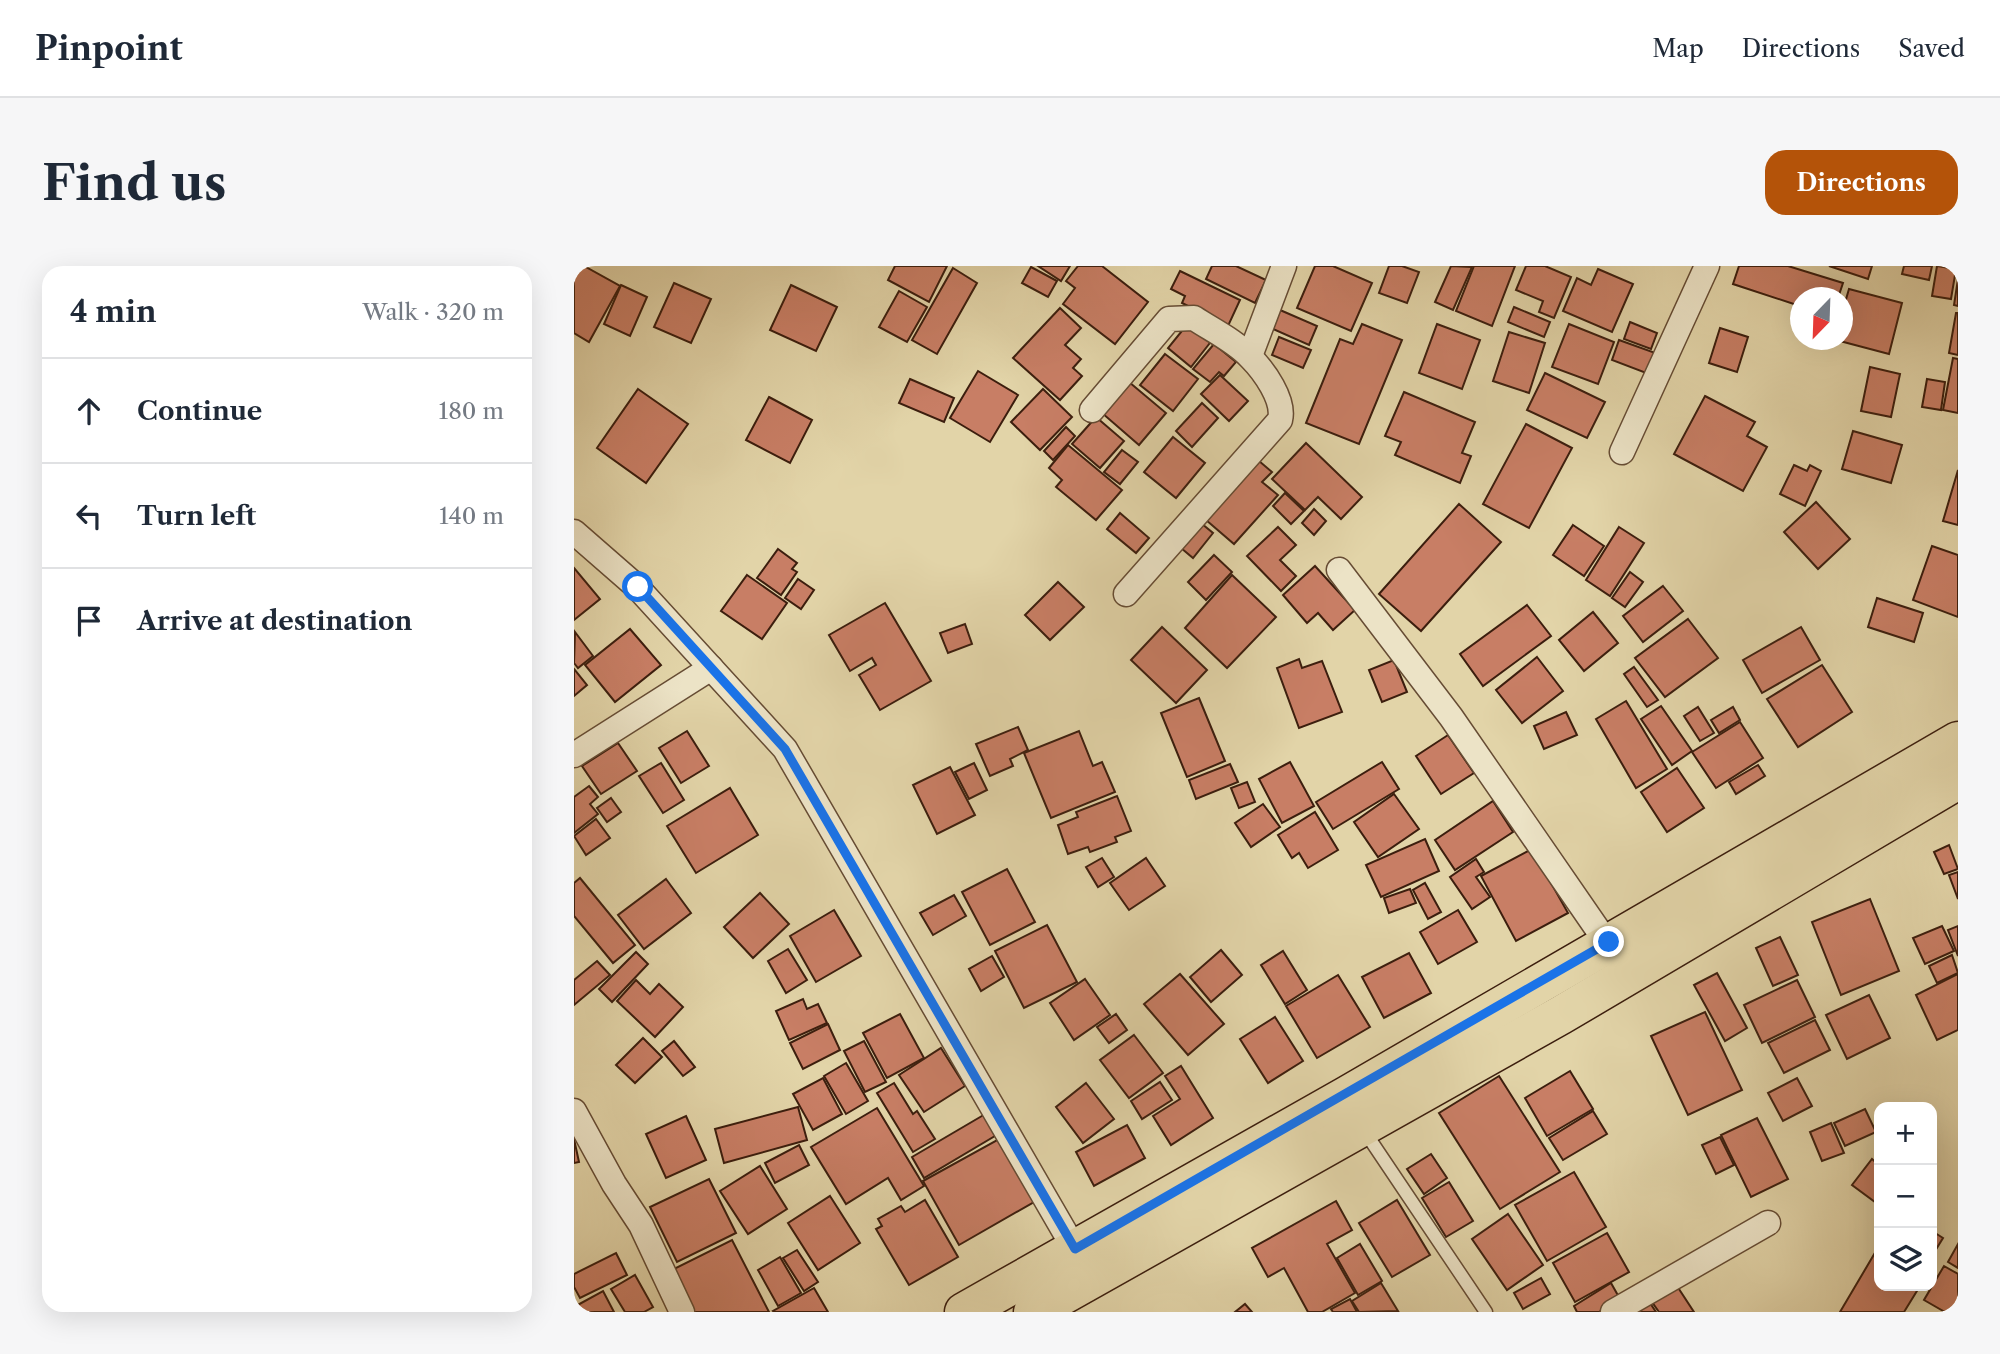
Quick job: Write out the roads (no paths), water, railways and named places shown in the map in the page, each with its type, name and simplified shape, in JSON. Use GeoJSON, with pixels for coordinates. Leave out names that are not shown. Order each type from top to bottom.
{"type":"FeatureCollection","features":[{"type":"Feature","properties":{"kind":"main road"},"geometry":{"type":"LineString","coordinates":[[1354,1111],[1609,942],[1958,741]]}},
{"type":"Feature","properties":{"kind":"main road"},"geometry":{"type":"LineString","coordinates":[[964,1312],[1083,1264],[1354,1111],[1626,977],[1958,780]]}},
{"type":"Feature","properties":{"kind":"main road"},"geometry":{"type":"LineString","coordinates":[[1033,1312],[1083,1264]]}},
{"type":"Feature","properties":{"kind":"street"},"geometry":{"type":"LineString","coordinates":[[1250,356],[1284,266]]}},
{"type":"Feature","properties":{"kind":"street"},"geometry":{"type":"LineString","coordinates":[[1622,452],[1707,266]]}},
{"type":"Feature","properties":{"kind":"street"},"geometry":{"type":"LineString","coordinates":[[1092,410],[1169,319],[1194,318],[1250,356],[1280,400],[1280,420],[1126,594]]}},
{"type":"Feature","properties":{"kind":"street"},"geometry":{"type":"LineString","coordinates":[[574,532],[638,587],[785,749],[1083,1264]]}},
{"type":"Feature","properties":{"kind":"street"},"geometry":{"type":"LineString","coordinates":[[1339,570],[1451,717],[1609,942],[1626,977]]}},
{"type":"Feature","properties":{"kind":"street"},"geometry":{"type":"LineString","coordinates":[[574,755],[711,668]]}},
{"type":"Feature","properties":{"kind":"street"},"geometry":{"type":"LineString","coordinates":[[574,1111],[614,1184],[642,1225],[682,1312]]}},
{"type":"Feature","properties":{"kind":"street"},"geometry":{"type":"LineString","coordinates":[[1613,1312],[1768,1223]]}},
{"type":"Feature","properties":{"kind":"lane"},"geometry":{"type":"LineString","coordinates":[[1354,1111],[1486,1312]]}}]}
